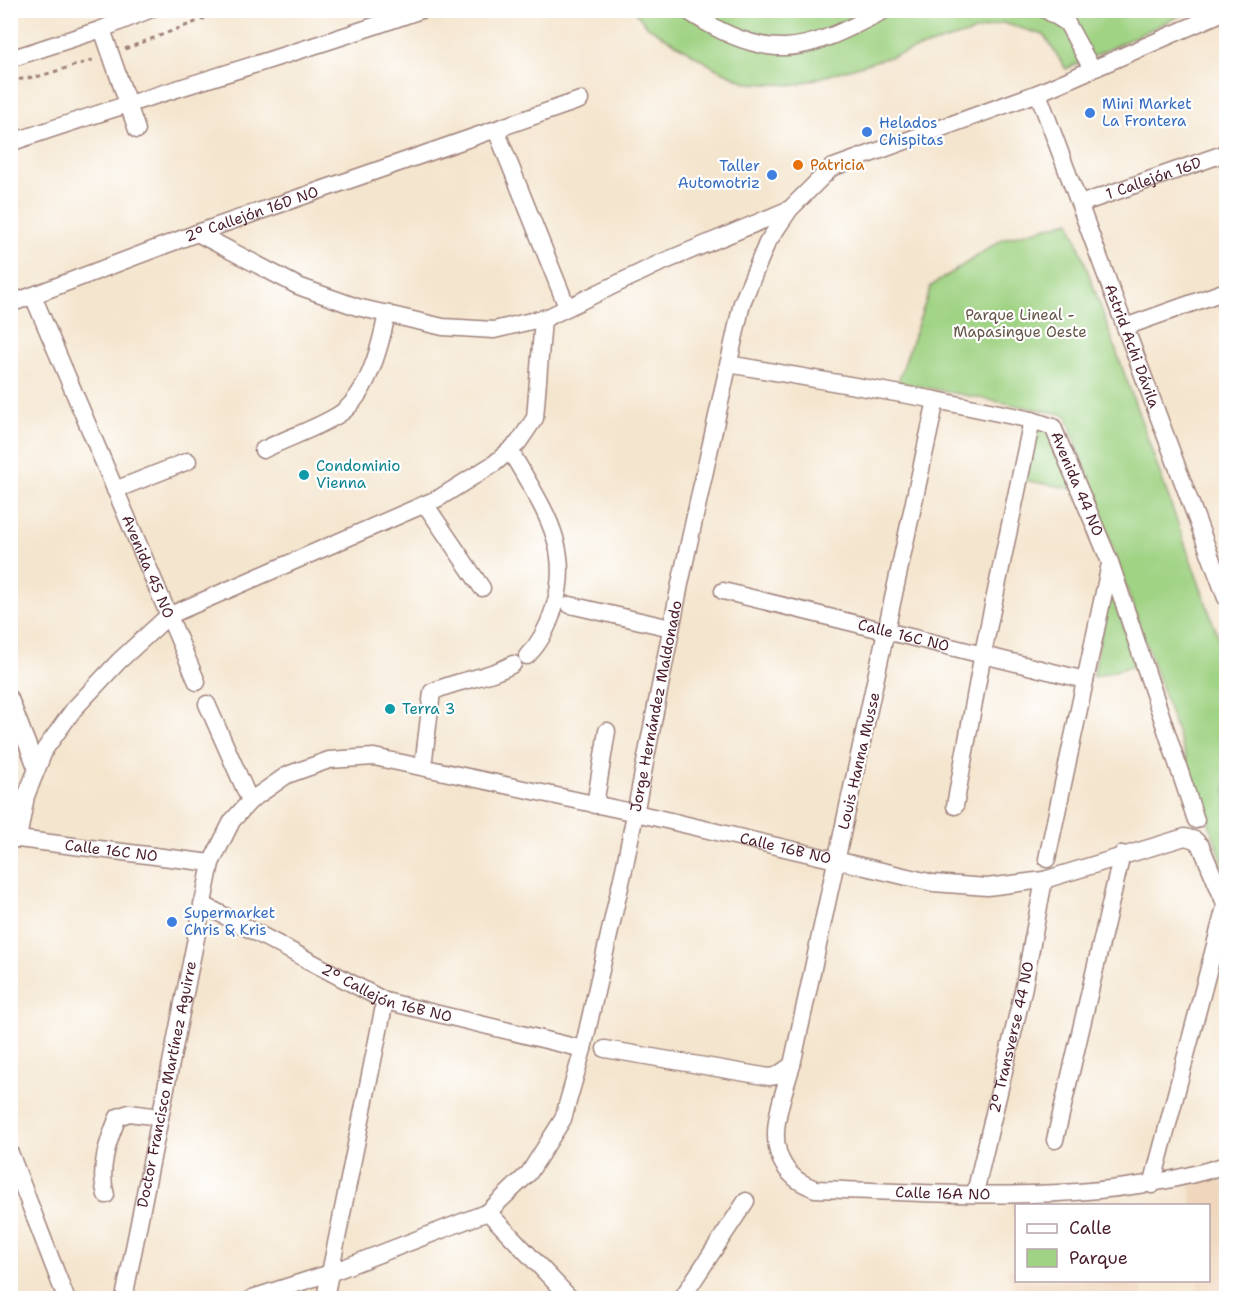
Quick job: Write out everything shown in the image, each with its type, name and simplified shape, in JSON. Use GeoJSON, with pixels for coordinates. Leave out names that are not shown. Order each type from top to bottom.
{"type":"FeatureCollection","features":[{"type":"Feature","properties":{"kind":"street"},"geometry":{"type":"LineString","coordinates":[[10,59],[102,29],[149,10]]}},
{"type":"Feature","properties":{"kind":"street"},"geometry":{"type":"LineString","coordinates":[[10,143],[128,102],[355,33],[421,10]]}},
{"type":"Feature","properties":{"kind":"street"},"geometry":{"type":"LineString","coordinates":[[686,10],[704,22],[749,42],[785,47],[826,37],[885,10]]}},
{"type":"Feature","properties":{"kind":"street"},"geometry":{"type":"LineString","coordinates":[[1046,10],[1067,23],[1092,69]]}},
{"type":"Feature","properties":{"kind":"street","name":"Jorge Hernández Maldonado"},"geometry":{"type":"LineString","coordinates":[[252,1299],[330,1273],[488,1212],[529,1173],[563,1119],[583,1049],[636,813],[671,628],[741,303],[767,243],[790,209],[831,168],[1038,93],[1227,11]]}},
{"type":"Feature","properties":{"kind":"street"},"geometry":{"type":"LineString","coordinates":[[102,29],[137,130]]}},
{"type":"Feature","properties":{"kind":"street","name":"Astrid Achi Dávila"},"geometry":{"type":"LineString","coordinates":[[1038,93],[1125,327],[1223,578],[1227,598]]}},
{"type":"Feature","properties":{"kind":"street","name":"2° Callejón 16D NO"},"geometry":{"type":"LineString","coordinates":[[10,304],[196,233],[580,100]]}},
{"type":"Feature","properties":{"kind":"street"},"geometry":{"type":"LineString","coordinates":[[496,130],[567,307]]}},
{"type":"Feature","properties":{"kind":"street","name":"1 Callejón 16D"},"geometry":{"type":"LineString","coordinates":[[1080,204],[1227,153]]}},
{"type":"Feature","properties":{"kind":"street"},"geometry":{"type":"LineString","coordinates":[[196,233],[298,286],[357,307],[442,327],[494,330],[543,319],[658,264],[790,209]]}},
{"type":"Feature","properties":{"kind":"street"},"geometry":{"type":"LineString","coordinates":[[1125,327],[1227,291]]}},
{"type":"Feature","properties":{"kind":"street","name":"Avenida 45 NO"},"geometry":{"type":"LineString","coordinates":[[14,839],[26,796],[45,749],[74,709],[119,661],[168,616],[33,296]]}},
{"type":"Feature","properties":{"kind":"street"},"geometry":{"type":"LineString","coordinates":[[263,450],[340,414],[358,393],[374,365],[387,313]]}},
{"type":"Feature","properties":{"kind":"street"},"geometry":{"type":"LineString","coordinates":[[196,682],[168,616],[425,504],[495,463],[510,450],[528,431],[535,418],[543,319]]}},
{"type":"Feature","properties":{"kind":"street","name":"Avenida 44 NO"},"geometry":{"type":"LineString","coordinates":[[728,364],[936,400],[1032,420],[1053,427],[1110,562],[1196,820]]}},
{"type":"Feature","properties":{"kind":"street","name":"Louis Hanna Musse"},"geometry":{"type":"LineString","coordinates":[[776,1121],[792,1065],[936,400]]}},
{"type":"Feature","properties":{"kind":"street"},"geometry":{"type":"LineString","coordinates":[[955,806],[983,653],[1032,420]]}},
{"type":"Feature","properties":{"kind":"street"},"geometry":{"type":"LineString","coordinates":[[423,767],[432,692],[448,684],[468,682],[499,672],[520,660],[550,621],[562,579],[554,530],[510,450]]}},
{"type":"Feature","properties":{"kind":"street"},"geometry":{"type":"LineString","coordinates":[[115,490],[188,461]]}},
{"type":"Feature","properties":{"kind":"street"},"geometry":{"type":"LineString","coordinates":[[425,504],[482,588]]}},
{"type":"Feature","properties":{"kind":"street"},"geometry":{"type":"LineString","coordinates":[[1047,859],[1110,562]]}},
{"type":"Feature","properties":{"kind":"street","name":"Calle 16C NO"},"geometry":{"type":"LineString","coordinates":[[723,591],[983,653],[1085,680]]}},
{"type":"Feature","properties":{"kind":"street"},"geometry":{"type":"LineString","coordinates":[[570,605],[671,628]]}},
{"type":"Feature","properties":{"kind":"street"},"geometry":{"type":"LineString","coordinates":[[10,699],[36,767]]}},
{"type":"Feature","properties":{"kind":"street"},"geometry":{"type":"LineString","coordinates":[[207,704],[250,801]]}},
{"type":"Feature","properties":{"kind":"street"},"geometry":{"type":"LineString","coordinates":[[595,805],[607,731]]}},
{"type":"Feature","properties":{"kind":"street","name":"Calle 16B NO"},"geometry":{"type":"LineString","coordinates":[[374,757],[636,813],[933,883],[987,887],[1044,880],[1178,838],[1195,840],[1201,846],[1226,904]]}},
{"type":"Feature","properties":{"kind":"street","name":"Doctor Francisco Martínez Aguirre"},"geometry":{"type":"LineString","coordinates":[[124,1299],[210,863],[232,821],[250,801],[286,775],[329,760],[374,757]]}},
{"type":"Feature","properties":{"kind":"street","name":"Calle 16C NO"},"geometry":{"type":"LineString","coordinates":[[14,839],[210,863]]}},
{"type":"Feature","properties":{"kind":"street"},"geometry":{"type":"LineString","coordinates":[[1055,1140],[1122,854]]}},
{"type":"Feature","properties":{"kind":"street","name":"2° Transverse 44 NO"},"geometry":{"type":"LineString","coordinates":[[975,1193],[1023,991],[1044,880]]}},
{"type":"Feature","properties":{"kind":"street","name":"2° Callejón 16B NO"},"geometry":{"type":"LineString","coordinates":[[202,904],[386,1001],[583,1049]]}},
{"type":"Feature","properties":{"kind":"street"},"geometry":{"type":"LineString","coordinates":[[1152,1185],[1226,904]]}},
{"type":"Feature","properties":{"kind":"street"},"geometry":{"type":"LineString","coordinates":[[325,1299],[386,1001]]}},
{"type":"Feature","properties":{"kind":"street"},"geometry":{"type":"LineString","coordinates":[[605,1049],[769,1077],[776,1076],[792,1065]]}},
{"type":"Feature","properties":{"kind":"street"},"geometry":{"type":"LineString","coordinates":[[106,1195],[102,1184],[108,1139],[118,1117],[129,1113],[160,1117]]}},
{"type":"Feature","properties":{"kind":"street","name":"Calle 16A NO"},"geometry":{"type":"LineString","coordinates":[[776,1121],[778,1156],[795,1178],[815,1189],[975,1193],[1048,1192],[1152,1185],[1190,1177],[1227,1165]]}},
{"type":"Feature","properties":{"kind":"street"},"geometry":{"type":"LineString","coordinates":[[10,1153],[17,1190],[66,1299]]}},
{"type":"Feature","properties":{"kind":"street"},"geometry":{"type":"LineString","coordinates":[[682,1299],[746,1201]]}},
{"type":"Feature","properties":{"kind":"street"},"geometry":{"type":"LineString","coordinates":[[488,1212],[570,1299]]}},
{"type":"Feature","properties":{"kind":"shaded area"},"geometry":{"type":"Polygon","coordinates":[[[1226,1173],[1226,1298],[1190,1298],[1199,1286],[1198,1282],[1210,1282],[1210,1204],[1192,1204],[1190,1184],[1226,1173]]]}},
{"type":"Feature","properties":{"kind":"shaded area"},"geometry":{"type":"Polygon","coordinates":[[[1122,1198],[1123,1204],[1015,1204],[1015,1218],[1011,1203],[1122,1198]]]}},
{"type":"Feature","properties":{"kind":"shaded area"},"geometry":{"type":"Polygon","coordinates":[[[1015,1266],[1015,1282],[1141,1282],[1143,1298],[1020,1298],[1007,1271],[1015,1266]]]}},
{"type":"Feature","properties":{"kind":"green space"},"geometry":{"type":"Polygon","coordinates":[[[634,11],[1190,11],[1066,69],[1044,35],[1003,23],[796,85],[748,83],[715,68],[648,27],[634,11]]]}},
{"type":"Feature","properties":{"kind":"green space","name":"Parque Lineal - Mapasingue Oeste"},"geometry":{"type":"Polygon","coordinates":[[[1070,221],[1226,659],[1226,872],[1066,415],[898,382],[931,286],[1003,239],[1070,221]]]}},
{"type":"Feature","properties":{"kind":"green space"},"geometry":{"type":"Polygon","coordinates":[[[1035,427],[1050,429],[1074,489],[1023,480],[1035,427]]]}},
{"type":"Feature","properties":{"kind":"green space"},"geometry":{"type":"Polygon","coordinates":[[[1110,588],[1137,665],[1093,677],[1110,588]]]}},
{"type":"Feature","properties":{"kind":"place","name":"Mini Market La Frontera"},"geometry":{"type":"Point","coordinates":[1090,113]}},
{"type":"Feature","properties":{"kind":"place","name":"Helados Chispitas"},"geometry":{"type":"Point","coordinates":[867,132]}},
{"type":"Feature","properties":{"kind":"place","name":"Patricia"},"geometry":{"type":"Point","coordinates":[798,165]}},
{"type":"Feature","properties":{"kind":"place","name":"Taller Automotriz"},"geometry":{"type":"Point","coordinates":[772,175]}},
{"type":"Feature","properties":{"kind":"place","name":"Condominio Vienna"},"geometry":{"type":"Point","coordinates":[304,475]}},
{"type":"Feature","properties":{"kind":"place","name":"Terra 3"},"geometry":{"type":"Point","coordinates":[390,709]}},
{"type":"Feature","properties":{"kind":"place","name":"Supermarket Chris & Kris"},"geometry":{"type":"Point","coordinates":[172,922]}}]}
